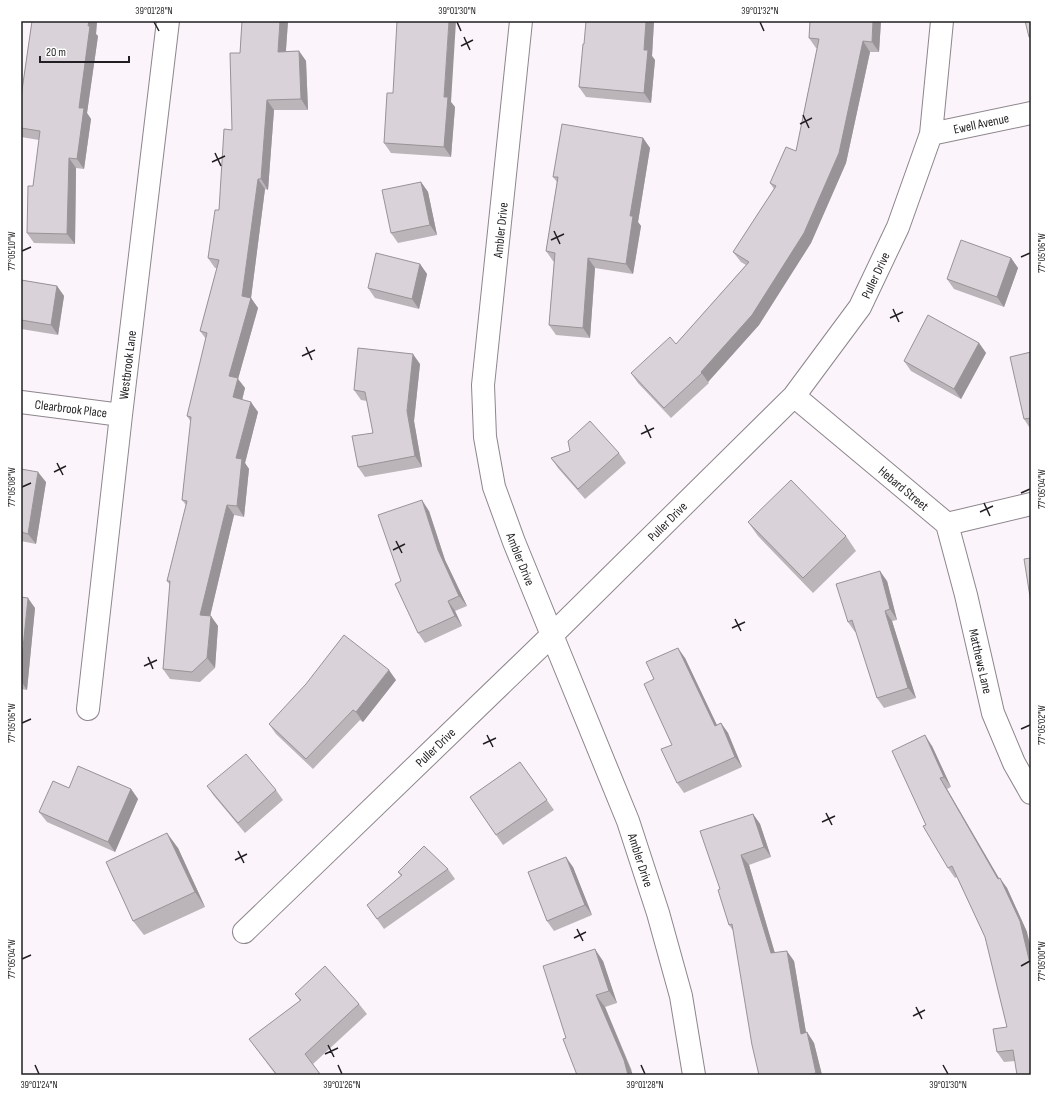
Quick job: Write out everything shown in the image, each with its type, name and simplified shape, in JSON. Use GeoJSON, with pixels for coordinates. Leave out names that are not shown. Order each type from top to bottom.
{"type":"FeatureCollection","features":[{"type":"Feature","properties":{"kind":"street","name":"Westbrook Lane"},"geometry":{"type":"LineString","coordinates":[[88,709],[168,21]]}},
{"type":"Feature","properties":{"kind":"street","name":"Ambler Drive"},"geometry":{"type":"LineString","coordinates":[[521,21],[484,385],[485,437],[494,487],[552,635],[631,828],[658,914],[681,996],[694,1075]]}},
{"type":"Feature","properties":{"kind":"street","name":"Puller Drive"},"geometry":{"type":"LineString","coordinates":[[244,932],[552,635],[794,396],[860,306],[898,227],[931,134],[942,21]]}},
{"type":"Feature","properties":{"kind":"street","name":"Ewell Avenue"},"geometry":{"type":"LineString","coordinates":[[931,134],[1031,113]]}},
{"type":"Feature","properties":{"kind":"street","name":"Hebard Street"},"geometry":{"type":"LineString","coordinates":[[794,396],[947,524]]}},
{"type":"Feature","properties":{"kind":"street","name":"Clearbrook Place"},"geometry":{"type":"LineString","coordinates":[[21,402],[121,415]]}},
{"type":"Feature","properties":{"kind":"street"},"geometry":{"type":"LineString","coordinates":[[947,524],[1031,504]]}},
{"type":"Feature","properties":{"kind":"street","name":"Matthews Lane"},"geometry":{"type":"LineString","coordinates":[[947,524],[966,595],[993,714],[1014,763],[1031,793]]}},
{"type":"Feature","properties":{"kind":"building"},"geometry":{"type":"Polygon","coordinates":[[[32,21],[89,21],[88,26],[90,26],[79,108],[84,108],[77,159],[69,158],[67,234],[27,233],[28,186],[33,186],[40,131],[21,128],[21,97],[32,21]]]}},
{"type":"Feature","properties":{"kind":"building"},"geometry":{"type":"Polygon","coordinates":[[[242,21],[280,21],[278,52],[299,51],[301,99],[267,100],[261,179],[258,179],[242,296],[251,298],[229,376],[238,378],[233,397],[251,402],[236,458],[242,459],[237,506],[227,505],[200,615],[211,616],[207,658],[192,672],[163,669],[170,581],[167,581],[187,501],[182,500],[191,417],[187,416],[207,333],[200,331],[219,260],[208,258],[215,210],[219,210],[224,129],[232,130],[230,53],[240,53],[242,21]]]}},
{"type":"Feature","properties":{"kind":"building"},"geometry":{"type":"Polygon","coordinates":[[[397,21],[449,21],[444,97],[448,97],[444,147],[384,143],[387,93],[393,93],[397,21]]]}},
{"type":"Feature","properties":{"kind":"building"},"geometry":{"type":"Polygon","coordinates":[[[586,21],[646,21],[644,50],[648,50],[644,93],[579,87],[586,21]]]}},
{"type":"Feature","properties":{"kind":"building"},"geometry":{"type":"Polygon","coordinates":[[[810,21],[873,21],[872,42],[863,41],[839,153],[804,233],[752,315],[701,372],[702,373],[664,408],[631,373],[670,337],[676,344],[749,262],[733,252],[776,186],[770,183],[786,147],[796,151],[819,39],[809,38],[810,21]]]}},
{"type":"Feature","properties":{"kind":"building"},"geometry":{"type":"Polygon","coordinates":[[[1025,21],[1031,21],[1031,37],[1029,37],[1025,21]]]}},
{"type":"Feature","properties":{"kind":"building"},"geometry":{"type":"Polygon","coordinates":[[[562,124],[643,138],[630,216],[633,216],[626,264],[588,258],[583,328],[549,325],[555,253],[546,251],[558,177],[553,177],[562,124]]]}},
{"type":"Feature","properties":{"kind":"building"},"geometry":{"type":"Polygon","coordinates":[[[421,182],[430,225],[391,233],[382,190],[421,182]]]}},
{"type":"Feature","properties":{"kind":"building"},"geometry":{"type":"Polygon","coordinates":[[[961,240],[1011,258],[997,297],[947,279],[961,240]]]}},
{"type":"Feature","properties":{"kind":"building"},"geometry":{"type":"Polygon","coordinates":[[[376,253],[420,264],[412,299],[368,288],[376,253]]]}},
{"type":"Feature","properties":{"kind":"building"},"geometry":{"type":"Polygon","coordinates":[[[21,280],[57,286],[51,325],[21,320],[21,280]]]}},
{"type":"Feature","properties":{"kind":"building"},"geometry":{"type":"Polygon","coordinates":[[[928,315],[979,343],[954,389],[904,361],[928,315]]]}},
{"type":"Feature","properties":{"kind":"building"},"geometry":{"type":"Polygon","coordinates":[[[358,348],[413,354],[407,411],[415,456],[358,467],[352,436],[373,433],[365,392],[354,390],[358,348]]]}},
{"type":"Feature","properties":{"kind":"building"},"geometry":{"type":"Polygon","coordinates":[[[1031,352],[1031,418],[1024,419],[1010,357],[1031,352]]]}},
{"type":"Feature","properties":{"kind":"building"},"geometry":{"type":"Polygon","coordinates":[[[590,421],[619,453],[578,489],[551,458],[570,451],[568,441],[590,421]]]}},
{"type":"Feature","properties":{"kind":"building"},"geometry":{"type":"Polygon","coordinates":[[[21,469],[38,472],[28,534],[21,532],[21,469]]]}},
{"type":"Feature","properties":{"kind":"building"},"geometry":{"type":"Polygon","coordinates":[[[791,480],[846,536],[803,578],[748,522],[791,480]]]}},
{"type":"Feature","properties":{"kind":"building"},"geometry":{"type":"Polygon","coordinates":[[[422,500],[438,550],[459,596],[448,601],[455,616],[418,633],[395,584],[401,581],[378,515],[422,500]]]}},
{"type":"Feature","properties":{"kind":"building"},"geometry":{"type":"Polygon","coordinates":[[[1031,558],[1031,603],[1024,559],[1031,558]]]}},
{"type":"Feature","properties":{"kind":"building"},"geometry":{"type":"Polygon","coordinates":[[[880,571],[890,609],[885,611],[908,688],[877,698],[852,620],[848,622],[836,584],[880,571]]]}},
{"type":"Feature","properties":{"kind":"building"},"geometry":{"type":"Polygon","coordinates":[[[21,597],[28,598],[21,668],[21,597]]]}},
{"type":"Feature","properties":{"kind":"building"},"geometry":{"type":"Polygon","coordinates":[[[344,635],[389,670],[356,712],[353,710],[306,759],[269,724],[306,684],[344,635]]]}},
{"type":"Feature","properties":{"kind":"building"},"geometry":{"type":"Polygon","coordinates":[[[678,648],[715,726],[721,723],[735,757],[677,783],[661,749],[672,745],[644,684],[654,679],[646,662],[678,648]]]}},
{"type":"Feature","properties":{"kind":"building"},"geometry":{"type":"Polygon","coordinates":[[[925,735],[944,777],[940,778],[998,879],[1000,878],[1020,921],[1031,968],[1031,1075],[1017,1075],[1013,1050],[997,1052],[993,1029],[1007,1027],[985,937],[952,866],[948,868],[923,826],[926,825],[892,751],[925,735]]]}},
{"type":"Feature","properties":{"kind":"building"},"geometry":{"type":"Polygon","coordinates":[[[246,754],[276,790],[238,823],[207,786],[246,754]]]}},
{"type":"Feature","properties":{"kind":"building"},"geometry":{"type":"Polygon","coordinates":[[[520,762],[547,800],[496,835],[470,797],[520,762]]]}},
{"type":"Feature","properties":{"kind":"building"},"geometry":{"type":"Polygon","coordinates":[[[78,766],[131,789],[108,842],[39,812],[53,781],[69,788],[78,766]]]}},
{"type":"Feature","properties":{"kind":"building"},"geometry":{"type":"Polygon","coordinates":[[[753,814],[764,847],[741,855],[771,953],[787,951],[801,1034],[807,1032],[816,1073],[806,1075],[759,1075],[752,1045],[732,924],[729,925],[718,890],[720,889],[700,831],[753,814]]]}},
{"type":"Feature","properties":{"kind":"building"},"geometry":{"type":"Polygon","coordinates":[[[167,833],[195,892],[133,921],[106,862],[167,833]]]}},
{"type":"Feature","properties":{"kind":"building"},"geometry":{"type":"Polygon","coordinates":[[[424,846],[448,869],[377,919],[367,905],[402,875],[398,872],[424,846]]]}},
{"type":"Feature","properties":{"kind":"building"},"geometry":{"type":"Polygon","coordinates":[[[566,857],[585,905],[547,921],[528,872],[566,857]]]}},
{"type":"Feature","properties":{"kind":"building"},"geometry":{"type":"Polygon","coordinates":[[[595,949],[609,991],[596,995],[624,1060],[628,1075],[577,1075],[563,1039],[566,1038],[543,966],[595,949]]]}},
{"type":"Feature","properties":{"kind":"building"},"geometry":{"type":"Polygon","coordinates":[[[325,966],[359,1004],[305,1054],[320,1074],[277,1075],[249,1039],[301,1000],[295,994],[325,966]]]}}]}
